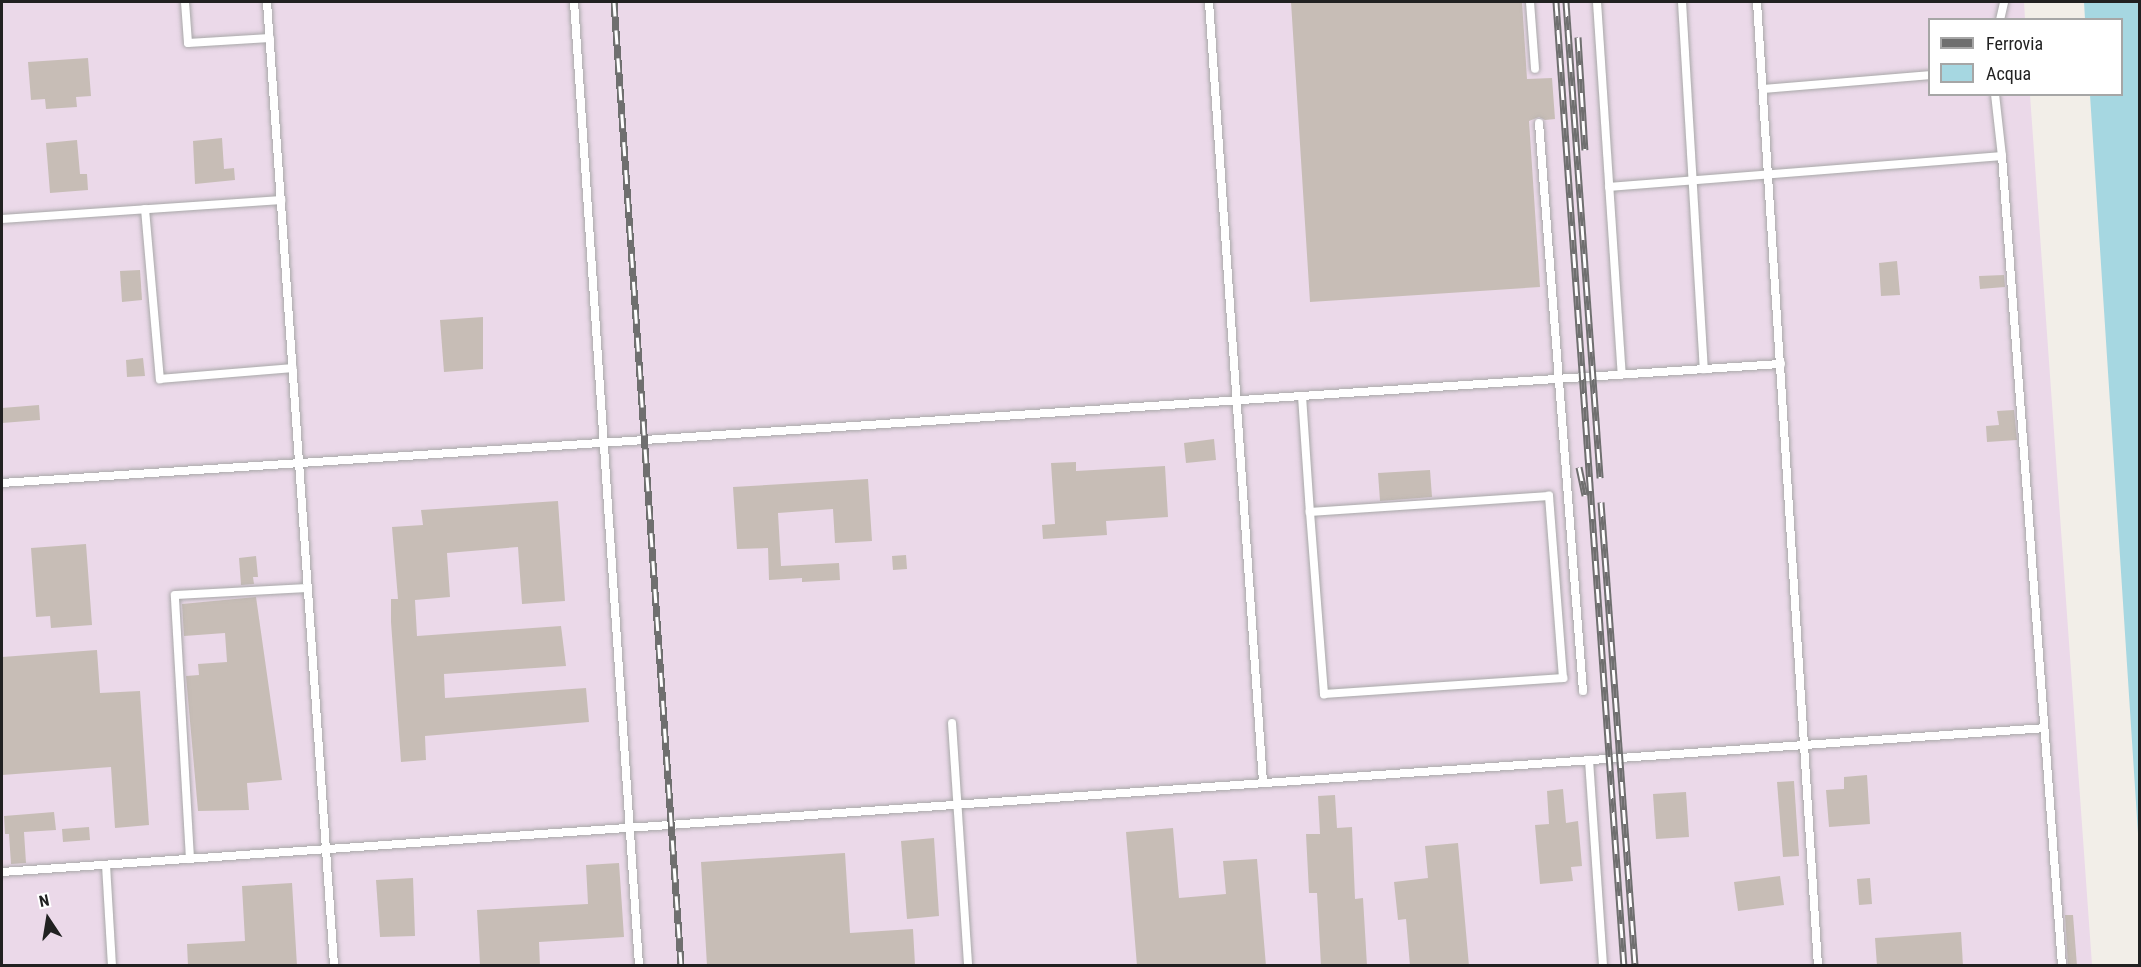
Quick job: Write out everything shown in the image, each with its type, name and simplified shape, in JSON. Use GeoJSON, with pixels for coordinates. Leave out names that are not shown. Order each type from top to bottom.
{"type":"FeatureCollection","features":[{"type":"Feature","properties":{"kind":"lane"},"geometry":{"type":"LineString","coordinates":[[185,2],[188,43],[270,38]]}},
{"type":"Feature","properties":{"kind":"lane"},"geometry":{"type":"LineString","coordinates":[[267,2],[334,966]]}},
{"type":"Feature","properties":{"kind":"lane"},"geometry":{"type":"LineString","coordinates":[[574,2],[639,966]]}},
{"type":"Feature","properties":{"kind":"lane"},"geometry":{"type":"LineString","coordinates":[[1209,2],[1263,783]]}},
{"type":"Feature","properties":{"kind":"lane"},"geometry":{"type":"LineString","coordinates":[[1530,2],[1535,69]]}},
{"type":"Feature","properties":{"kind":"lane"},"geometry":{"type":"LineString","coordinates":[[1597,2],[1622,374]]}},
{"type":"Feature","properties":{"kind":"lane"},"geometry":{"type":"LineString","coordinates":[[1682,2],[1704,369]]}},
{"type":"Feature","properties":{"kind":"lane"},"geometry":{"type":"LineString","coordinates":[[1757,2],[1770,174],[1802,745],[1818,966]]}},
{"type":"Feature","properties":{"kind":"lane"},"geometry":{"type":"LineString","coordinates":[[2000,18],[2004,2]]}},
{"type":"Feature","properties":{"kind":"lane"},"geometry":{"type":"LineString","coordinates":[[1764,89],[1928,75]]}},
{"type":"Feature","properties":{"kind":"lane"},"geometry":{"type":"LineString","coordinates":[[1995,96],[2002,156],[2062,966]]}},
{"type":"Feature","properties":{"kind":"lane"},"geometry":{"type":"LineString","coordinates":[[1539,123],[1583,691]]}},
{"type":"Feature","properties":{"kind":"lane"},"geometry":{"type":"LineString","coordinates":[[1610,187],[2002,156]]}},
{"type":"Feature","properties":{"kind":"lane"},"geometry":{"type":"LineString","coordinates":[[2,219],[281,200]]}},
{"type":"Feature","properties":{"kind":"lane"},"geometry":{"type":"LineString","coordinates":[[145,209],[160,380],[293,368]]}},
{"type":"Feature","properties":{"kind":"lane"},"geometry":{"type":"LineString","coordinates":[[2,483],[1781,364]]}},
{"type":"Feature","properties":{"kind":"lane"},"geometry":{"type":"LineString","coordinates":[[1302,396],[1310,512],[1324,694],[1563,678],[1549,496],[1310,512]]}},
{"type":"Feature","properties":{"kind":"lane"},"geometry":{"type":"LineString","coordinates":[[190,859],[175,595],[308,588]]}},
{"type":"Feature","properties":{"kind":"lane"},"geometry":{"type":"LineString","coordinates":[[952,723],[968,966]]}},
{"type":"Feature","properties":{"kind":"lane"},"geometry":{"type":"LineString","coordinates":[[2,872],[2044,728]]}},
{"type":"Feature","properties":{"kind":"lane"},"geometry":{"type":"LineString","coordinates":[[1589,760],[1603,966]]}},
{"type":"Feature","properties":{"kind":"lane"},"geometry":{"type":"LineString","coordinates":[[106,865],[112,966]]}},
{"type":"Feature","properties":{"kind":"shaded area"},"geometry":{"type":"Polygon","coordinates":[[[2,2],[2024,2],[2025,18],[1928,18],[1928,96],[2030,96],[2092,965],[2,966],[2,2]]]}},
{"type":"Feature","properties":{"kind":"water"},"geometry":{"type":"Polygon","coordinates":[[[2084,2],[2139,2],[2139,849],[2090,96],[2123,96],[2123,18],[2085,18],[2084,2]]]}},
{"type":"Feature","properties":{"kind":"building"},"geometry":{"type":"Polygon","coordinates":[[[1291,2],[1522,2],[1527,79],[1552,78],[1555,119],[1545,120],[1539,117],[1529,121],[1540,287],[1310,302],[1291,2]]]}},
{"type":"Feature","properties":{"kind":"building"},"geometry":{"type":"Polygon","coordinates":[[[88,58],[91,96],[76,97],[77,107],[46,109],[45,99],[31,100],[28,62],[88,58]]]}},
{"type":"Feature","properties":{"kind":"building"},"geometry":{"type":"Polygon","coordinates":[[[222,138],[224,169],[234,168],[235,180],[195,184],[193,141],[222,138]]]}},
{"type":"Feature","properties":{"kind":"building"},"geometry":{"type":"Polygon","coordinates":[[[77,140],[80,174],[87,174],[88,190],[50,193],[46,143],[77,140]]]}},
{"type":"Feature","properties":{"kind":"building"},"geometry":{"type":"Polygon","coordinates":[[[1897,261],[1900,295],[1881,296],[1879,263],[1897,261]]]}},
{"type":"Feature","properties":{"kind":"building"},"geometry":{"type":"Polygon","coordinates":[[[140,270],[142,300],[122,302],[120,271],[140,270]]]}},
{"type":"Feature","properties":{"kind":"building"},"geometry":{"type":"Polygon","coordinates":[[[2004,275],[2005,287],[1980,289],[1979,276],[2004,275]]]}},
{"type":"Feature","properties":{"kind":"building"},"geometry":{"type":"Polygon","coordinates":[[[483,317],[483,369],[444,372],[440,320],[483,317]]]}},
{"type":"Feature","properties":{"kind":"building"},"geometry":{"type":"Polygon","coordinates":[[[143,358],[145,376],[127,377],[126,360],[143,358]]]}},
{"type":"Feature","properties":{"kind":"building"},"geometry":{"type":"Polygon","coordinates":[[[39,405],[40,420],[2,423],[2,408],[39,405]]]}},
{"type":"Feature","properties":{"kind":"building"},"geometry":{"type":"Polygon","coordinates":[[[2014,410],[2017,440],[1987,442],[1986,426],[1999,425],[1997,411],[2014,410]]]}},
{"type":"Feature","properties":{"kind":"building"},"geometry":{"type":"Polygon","coordinates":[[[1214,439],[1216,460],[1186,463],[1184,443],[1214,439]]]}},
{"type":"Feature","properties":{"kind":"building"},"geometry":{"type":"Polygon","coordinates":[[[1076,462],[1076,471],[1165,466],[1168,517],[1106,521],[1107,535],[1043,539],[1042,525],[1055,524],[1051,463],[1076,462]]]}},
{"type":"Feature","properties":{"kind":"building"},"geometry":{"type":"Polygon","coordinates":[[[1430,470],[1432,497],[1380,501],[1378,473],[1430,470]]]}},
{"type":"Feature","properties":{"kind":"building"},"geometry":{"type":"Polygon","coordinates":[[[868,479],[872,541],[835,543],[833,509],[778,513],[781,566],[839,563],[840,580],[802,582],[802,578],[769,580],[768,548],[737,549],[733,487],[868,479]]]}},
{"type":"Feature","properties":{"kind":"building"},"geometry":{"type":"Polygon","coordinates":[[[558,501],[565,601],[522,604],[518,547],[447,553],[450,597],[415,600],[417,636],[561,626],[566,666],[444,674],[445,698],[586,688],[589,722],[425,736],[426,760],[401,762],[391,622],[391,599],[398,599],[392,527],[423,525],[421,510],[558,501]]]}},
{"type":"Feature","properties":{"kind":"building"},"geometry":{"type":"Polygon","coordinates":[[[86,544],[92,625],[51,628],[50,616],[36,617],[31,548],[86,544]]]}},
{"type":"Feature","properties":{"kind":"building"},"geometry":{"type":"Polygon","coordinates":[[[906,555],[907,569],[893,570],[892,556],[906,555]]]}},
{"type":"Feature","properties":{"kind":"building"},"geometry":{"type":"Polygon","coordinates":[[[256,556],[258,577],[253,577],[254,584],[241,585],[239,558],[256,556]]]}},
{"type":"Feature","properties":{"kind":"building"},"geometry":{"type":"Polygon","coordinates":[[[256,597],[282,780],[247,783],[249,810],[198,811],[186,676],[199,675],[198,664],[227,662],[225,633],[184,636],[182,604],[256,597]]]}},
{"type":"Feature","properties":{"kind":"building"},"geometry":{"type":"Polygon","coordinates":[[[97,650],[100,693],[140,691],[149,825],[115,828],[111,767],[2,775],[2,657],[97,650]]]}},
{"type":"Feature","properties":{"kind":"building"},"geometry":{"type":"Polygon","coordinates":[[[1867,775],[1870,824],[1829,827],[1826,790],[1844,789],[1844,777],[1867,775]]]}},
{"type":"Feature","properties":{"kind":"building"},"geometry":{"type":"Polygon","coordinates":[[[1794,781],[1799,856],[1783,857],[1777,782],[1794,781]]]}},
{"type":"Feature","properties":{"kind":"building"},"geometry":{"type":"Polygon","coordinates":[[[1563,789],[1566,823],[1578,821],[1582,866],[1571,867],[1573,881],[1540,884],[1535,825],[1549,824],[1547,791],[1563,789]]]}},
{"type":"Feature","properties":{"kind":"building"},"geometry":{"type":"Polygon","coordinates":[[[1686,792],[1689,837],[1656,839],[1653,794],[1686,792]]]}},
{"type":"Feature","properties":{"kind":"building"},"geometry":{"type":"Polygon","coordinates":[[[1335,795],[1337,828],[1352,827],[1355,899],[1363,898],[1367,966],[1321,966],[1317,893],[1309,893],[1306,834],[1320,834],[1318,796],[1335,795]]]}},
{"type":"Feature","properties":{"kind":"building"},"geometry":{"type":"Polygon","coordinates":[[[54,812],[56,830],[24,832],[26,863],[11,864],[9,834],[5,834],[4,816],[54,812]]]}},
{"type":"Feature","properties":{"kind":"building"},"geometry":{"type":"Polygon","coordinates":[[[89,827],[90,840],[63,842],[62,829],[89,827]]]}},
{"type":"Feature","properties":{"kind":"building"},"geometry":{"type":"Polygon","coordinates":[[[1173,828],[1179,898],[1226,894],[1223,861],[1257,859],[1266,966],[1137,966],[1126,832],[1173,828]]]}},
{"type":"Feature","properties":{"kind":"building"},"geometry":{"type":"Polygon","coordinates":[[[934,838],[939,916],[907,919],[901,841],[934,838]]]}},
{"type":"Feature","properties":{"kind":"building"},"geometry":{"type":"Polygon","coordinates":[[[1458,843],[1469,966],[1410,966],[1406,919],[1398,920],[1394,882],[1428,878],[1425,846],[1458,843]]]}},
{"type":"Feature","properties":{"kind":"building"},"geometry":{"type":"Polygon","coordinates":[[[845,853],[850,933],[913,929],[915,965],[707,966],[701,862],[845,853]]]}},
{"type":"Feature","properties":{"kind":"building"},"geometry":{"type":"Polygon","coordinates":[[[619,863],[624,937],[539,942],[540,966],[480,966],[477,910],[588,904],[586,865],[619,863]]]}},
{"type":"Feature","properties":{"kind":"building"},"geometry":{"type":"Polygon","coordinates":[[[1780,876],[1784,905],[1738,911],[1734,882],[1780,876]]]}},
{"type":"Feature","properties":{"kind":"building"},"geometry":{"type":"Polygon","coordinates":[[[413,878],[415,936],[380,937],[376,880],[413,878]]]}},
{"type":"Feature","properties":{"kind":"building"},"geometry":{"type":"Polygon","coordinates":[[[1870,878],[1872,904],[1859,905],[1857,879],[1870,878]]]}},
{"type":"Feature","properties":{"kind":"building"},"geometry":{"type":"Polygon","coordinates":[[[292,883],[297,966],[188,966],[187,944],[245,941],[242,886],[292,883]]]}},
{"type":"Feature","properties":{"kind":"building"},"geometry":{"type":"Polygon","coordinates":[[[2065,915],[2073,915],[2077,966],[2068,966],[2065,915]]]}},
{"type":"Feature","properties":{"kind":"building"},"geometry":{"type":"Polygon","coordinates":[[[1961,932],[1963,966],[1877,966],[1875,938],[1961,932]]]}},
{"type":"Feature","properties":{"kind":"railway"},"geometry":{"type":"LineString","coordinates":[[614,2],[681,966]]}},
{"type":"Feature","properties":{"kind":"railway"},"geometry":{"type":"LineString","coordinates":[[1556,2],[1624,966]]}},
{"type":"Feature","properties":{"kind":"railway"},"geometry":{"type":"LineString","coordinates":[[1566,2],[1600,478]]}},
{"type":"Feature","properties":{"kind":"railway"},"geometry":{"type":"LineString","coordinates":[[1578,37],[1585,150]]}},
{"type":"Feature","properties":{"kind":"railway"},"geometry":{"type":"LineString","coordinates":[[1579,467],[1585,495]]}},
{"type":"Feature","properties":{"kind":"railway"},"geometry":{"type":"LineString","coordinates":[[1601,502],[1635,966]]}}]}
